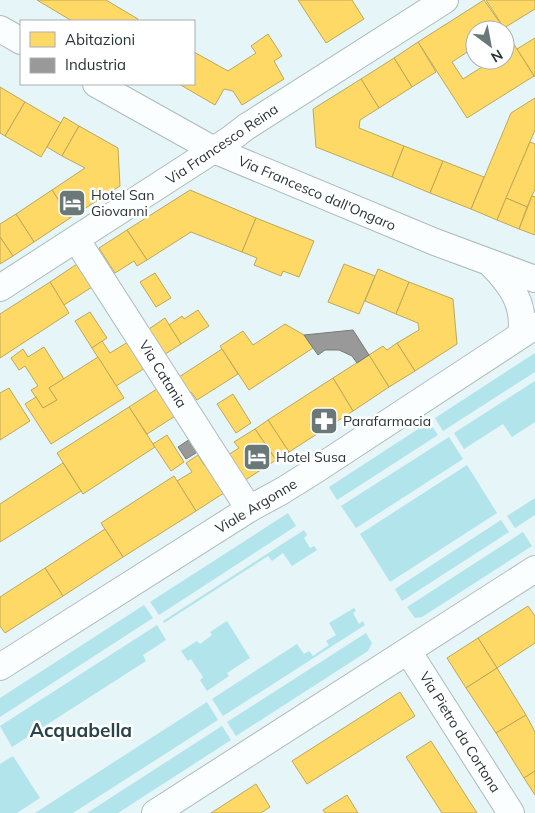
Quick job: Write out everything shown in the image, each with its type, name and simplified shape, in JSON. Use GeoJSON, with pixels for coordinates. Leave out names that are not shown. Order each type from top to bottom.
{"type":"FeatureCollection","features":[{"type":"Feature","properties":{"kind":"street","name":"Via Francesco Reina"},"geometry":{"type":"LineString","coordinates":[[0,288],[214,150],[246,127],[445,0]]}},
{"type":"Feature","properties":{"kind":"street"},"geometry":{"type":"LineString","coordinates":[[0,29],[20,40]]}},
{"type":"Feature","properties":{"kind":"street","name":"Via Francesco dall'Ongaro"},"geometry":{"type":"LineString","coordinates":[[98,85],[214,150],[436,242],[535,280]]}},
{"type":"Feature","properties":{"kind":"street","name":"Via Catania"},"geometry":{"type":"LineString","coordinates":[[76,239],[249,509]]}},
{"type":"Feature","properties":{"kind":"street","name":"Via Francesco dall'Ongaro"},"geometry":{"type":"LineString","coordinates":[[490,263],[505,279],[514,294],[523,322],[528,330]]}},
{"type":"Feature","properties":{"kind":"street","name":"Viale Argonne"},"geometry":{"type":"LineString","coordinates":[[0,667],[249,509],[314,471],[528,330]]}},
{"type":"Feature","properties":{"kind":"street"},"geometry":{"type":"LineString","coordinates":[[155,813],[535,569]]}},
{"type":"Feature","properties":{"kind":"street","name":"Via Pietro da Cortona"},"geometry":{"type":"LineString","coordinates":[[408,651],[511,813]]}},
{"type":"Feature","properties":{"kind":"shaded area"},"geometry":{"type":"Polygon","coordinates":[[[535,353],[535,372],[443,431],[435,418],[535,353]]]}},
{"type":"Feature","properties":{"kind":"shaded area"},"geometry":{"type":"Polygon","coordinates":[[[535,381],[535,422],[512,437],[503,424],[464,449],[454,433],[535,381]]]}},
{"type":"Feature","properties":{"kind":"shaded area"},"geometry":{"type":"Polygon","coordinates":[[[429,422],[438,435],[337,500],[329,487],[429,422]]]}},
{"type":"Feature","properties":{"kind":"shaded area"},"geometry":{"type":"Polygon","coordinates":[[[449,437],[463,459],[356,528],[341,506],[449,437]]]}},
{"type":"Feature","properties":{"kind":"shaded area"},"geometry":{"type":"Polygon","coordinates":[[[467,465],[497,513],[390,582],[360,534],[467,465]]]}},
{"type":"Feature","properties":{"kind":"shaded area"},"geometry":{"type":"Polygon","coordinates":[[[535,498],[535,515],[515,528],[507,516],[535,498]]]}},
{"type":"Feature","properties":{"kind":"shaded area"},"geometry":{"type":"Polygon","coordinates":[[[288,513],[296,526],[159,615],[150,602],[288,513]]]}},
{"type":"Feature","properties":{"kind":"shaded area"},"geometry":{"type":"Polygon","coordinates":[[[501,520],[509,532],[402,601],[395,589],[501,520]]]}},
{"type":"Feature","properties":{"kind":"shaded area"},"geometry":{"type":"Polygon","coordinates":[[[304,530],[307,535],[304,538],[310,548],[314,546],[317,550],[292,566],[283,553],[272,561],[268,556],[164,623],[163,621],[304,530]]]}},
{"type":"Feature","properties":{"kind":"shaded area"},"geometry":{"type":"Polygon","coordinates":[[[523,532],[532,546],[422,617],[415,618],[407,607],[523,532]]]}},
{"type":"Feature","properties":{"kind":"shaded area"},"geometry":{"type":"Polygon","coordinates":[[[144,605],[153,618],[0,717],[0,698],[144,605]]]}},
{"type":"Feature","properties":{"kind":"shaded area"},"geometry":{"type":"Polygon","coordinates":[[[354,608],[356,611],[353,613],[359,624],[363,621],[365,625],[223,716],[212,699],[297,644],[304,654],[309,651],[313,656],[329,645],[326,641],[336,635],[329,623],[354,608]]]}},
{"type":"Feature","properties":{"kind":"shaded area"},"geometry":{"type":"Polygon","coordinates":[[[227,621],[250,658],[227,673],[229,676],[207,691],[200,680],[203,677],[191,659],[188,661],[181,651],[197,641],[200,644],[212,635],[210,632],[227,621]]]}},
{"type":"Feature","properties":{"kind":"shaded area"},"geometry":{"type":"Polygon","coordinates":[[[157,625],[166,640],[143,655],[146,661],[12,747],[0,726],[157,625]]]}},
{"type":"Feature","properties":{"kind":"shaded area"},"geometry":{"type":"Polygon","coordinates":[[[366,633],[372,643],[368,651],[236,736],[227,722],[366,633]]]}},
{"type":"Feature","properties":{"kind":"shaded area"},"geometry":{"type":"Polygon","coordinates":[[[207,702],[218,720],[73,813],[35,813],[207,702]]]}},
{"type":"Feature","properties":{"kind":"shaded area"},"geometry":{"type":"Polygon","coordinates":[[[222,726],[231,740],[118,813],[87,813],[222,726]]]}},
{"type":"Feature","properties":{"kind":"shaded area"},"geometry":{"type":"Polygon","coordinates":[[[13,756],[40,798],[17,813],[0,813],[0,764],[13,756]]]}},
{"type":"Feature","properties":{"kind":"building: Abitazioni"},"geometry":{"type":"Polygon","coordinates":[[[37,0],[106,0],[138,19],[138,20],[70,20],[37,0]]]}},
{"type":"Feature","properties":{"kind":"building: Abitazioni"},"geometry":{"type":"Polygon","coordinates":[[[298,0],[352,0],[364,19],[326,43],[298,0]]]}},
{"type":"Feature","properties":{"kind":"building: Abitazioni"},"geometry":{"type":"Polygon","coordinates":[[[484,0],[498,20],[465,20],[465,54],[452,62],[463,79],[477,70],[515,70],[515,46],[534,76],[467,118],[418,42],[484,0]]]}},
{"type":"Feature","properties":{"kind":"building: Abitazioni"},"geometry":{"type":"Polygon","coordinates":[[[486,0],[535,0],[535,9],[515,21],[499,20],[486,0]]]}},
{"type":"Feature","properties":{"kind":"building: Abitazioni"},"geometry":{"type":"Polygon","coordinates":[[[268,34],[282,56],[274,61],[284,79],[242,105],[233,91],[224,89],[215,105],[181,85],[195,85],[195,53],[228,71],[256,53],[251,46],[268,34]]]}},
{"type":"Feature","properties":{"kind":"building: Abitazioni"},"geometry":{"type":"Polygon","coordinates":[[[535,38],[535,77],[517,49],[535,38]]]}},
{"type":"Feature","properties":{"kind":"building: Abitazioni"},"geometry":{"type":"Polygon","coordinates":[[[418,42],[436,72],[412,87],[394,58],[418,42]]]}},
{"type":"Feature","properties":{"kind":"building: Abitazioni"},"geometry":{"type":"Polygon","coordinates":[[[394,58],[412,87],[379,108],[361,79],[394,58]]]}},
{"type":"Feature","properties":{"kind":"building: Abitazioni"},"geometry":{"type":"Polygon","coordinates":[[[361,79],[379,108],[360,120],[359,128],[404,146],[392,177],[316,147],[313,109],[361,79]]]}},
{"type":"Feature","properties":{"kind":"building: Abitazioni"},"geometry":{"type":"Polygon","coordinates":[[[0,87],[25,102],[5,136],[0,133],[0,87]]]}},
{"type":"Feature","properties":{"kind":"building: Abitazioni"},"geometry":{"type":"Polygon","coordinates":[[[535,98],[535,130],[497,220],[471,209],[511,113],[535,98]]]}},
{"type":"Feature","properties":{"kind":"building: Abitazioni"},"geometry":{"type":"Polygon","coordinates":[[[25,102],[61,123],[41,157],[5,136],[25,102]]]}},
{"type":"Feature","properties":{"kind":"building: Abitazioni"},"geometry":{"type":"Polygon","coordinates":[[[64,117],[79,126],[62,156],[47,147],[64,117]]]}},
{"type":"Feature","properties":{"kind":"building: Abitazioni"},"geometry":{"type":"Polygon","coordinates":[[[79,126],[118,148],[120,186],[70,218],[52,190],[85,168],[62,156],[79,126]]]}},
{"type":"Feature","properties":{"kind":"building: Abitazioni"},"geometry":{"type":"Polygon","coordinates":[[[530,142],[535,144],[535,189],[527,207],[506,198],[530,142]]]}},
{"type":"Feature","properties":{"kind":"building: Abitazioni"},"geometry":{"type":"Polygon","coordinates":[[[404,146],[443,161],[430,193],[392,177],[404,146]]]}},
{"type":"Feature","properties":{"kind":"building: Abitazioni"},"geometry":{"type":"Polygon","coordinates":[[[443,161],[484,177],[471,209],[430,193],[443,161]]]}},
{"type":"Feature","properties":{"kind":"building: Abitazioni"},"geometry":{"type":"Polygon","coordinates":[[[52,190],[70,218],[34,242],[16,214],[52,190]]]}},
{"type":"Feature","properties":{"kind":"building: Abitazioni"},"geometry":{"type":"Polygon","coordinates":[[[190,190],[256,218],[242,252],[191,232],[147,260],[127,230],[190,190]]]}},
{"type":"Feature","properties":{"kind":"building: Abitazioni"},"geometry":{"type":"Polygon","coordinates":[[[532,196],[535,197],[535,235],[519,229],[532,196]]]}},
{"type":"Feature","properties":{"kind":"building: Abitazioni"},"geometry":{"type":"Polygon","coordinates":[[[506,198],[527,207],[519,229],[497,220],[506,198]]]}},
{"type":"Feature","properties":{"kind":"building: Abitazioni"},"geometry":{"type":"Polygon","coordinates":[[[16,214],[34,242],[13,256],[0,237],[0,224],[16,214]]]}},
{"type":"Feature","properties":{"kind":"building: Abitazioni"},"geometry":{"type":"Polygon","coordinates":[[[256,218],[314,241],[299,277],[283,271],[281,276],[254,265],[257,258],[242,252],[256,218]]]}},
{"type":"Feature","properties":{"kind":"building: Abitazioni"},"geometry":{"type":"Polygon","coordinates":[[[127,230],[147,260],[137,266],[134,261],[115,273],[99,248],[127,230]]]}},
{"type":"Feature","properties":{"kind":"building: Abitazioni"},"geometry":{"type":"Polygon","coordinates":[[[0,237],[13,256],[0,264],[0,237]]]}},
{"type":"Feature","properties":{"kind":"building: Abitazioni"},"geometry":{"type":"Polygon","coordinates":[[[77,264],[92,287],[64,305],[50,282],[77,264]]]}},
{"type":"Feature","properties":{"kind":"building: Abitazioni"},"geometry":{"type":"Polygon","coordinates":[[[344,264],[375,276],[359,314],[328,302],[344,264]]]}},
{"type":"Feature","properties":{"kind":"building: Abitazioni"},"geometry":{"type":"Polygon","coordinates":[[[378,269],[409,282],[396,314],[365,301],[378,269]]]}},
{"type":"Feature","properties":{"kind":"building: Abitazioni"},"geometry":{"type":"Polygon","coordinates":[[[155,273],[171,298],[156,307],[140,282],[155,273]]]}},
{"type":"Feature","properties":{"kind":"building: Abitazioni"},"geometry":{"type":"Polygon","coordinates":[[[50,282],[69,313],[0,358],[0,314],[50,282]]]}},
{"type":"Feature","properties":{"kind":"building: Abitazioni"},"geometry":{"type":"Polygon","coordinates":[[[409,282],[453,299],[457,344],[415,371],[397,343],[419,330],[418,323],[396,314],[409,282]]]}},
{"type":"Feature","properties":{"kind":"building: Abitazioni"},"geometry":{"type":"Polygon","coordinates":[[[198,310],[209,326],[181,344],[169,325],[182,316],[184,319],[198,310]]]}},
{"type":"Feature","properties":{"kind":"building: Abitazioni"},"geometry":{"type":"Polygon","coordinates":[[[90,312],[107,338],[92,348],[75,321],[90,312]]]}},
{"type":"Feature","properties":{"kind":"building: Abitazioni"},"geometry":{"type":"Polygon","coordinates":[[[165,318],[181,344],[159,358],[143,333],[165,318]]]}},
{"type":"Feature","properties":{"kind":"building: Abitazioni"},"geometry":{"type":"Polygon","coordinates":[[[285,324],[304,335],[313,348],[249,390],[220,346],[243,331],[253,345],[285,324]]]}},
{"type":"Feature","properties":{"kind":"building: Abitazioni"},"geometry":{"type":"Polygon","coordinates":[[[102,341],[110,353],[128,342],[150,365],[116,386],[92,348],[102,341]]]}},
{"type":"Feature","properties":{"kind":"building: Abitazioni"},"geometry":{"type":"Polygon","coordinates":[[[397,343],[415,371],[389,387],[369,355],[383,346],[387,350],[397,343]]]}},
{"type":"Feature","properties":{"kind":"building: Abitazioni"},"geometry":{"type":"Polygon","coordinates":[[[44,347],[64,379],[49,388],[57,400],[43,408],[31,390],[38,386],[25,366],[19,370],[11,358],[23,349],[28,357],[44,347]]]}},
{"type":"Feature","properties":{"kind":"building: Abitazioni"},"geometry":{"type":"Polygon","coordinates":[[[222,349],[238,374],[197,400],[191,392],[187,395],[176,379],[222,349]]]}},
{"type":"Feature","properties":{"kind":"building: Abitazioni"},"geometry":{"type":"Polygon","coordinates":[[[369,355],[389,387],[353,411],[333,378],[369,355]]]}},
{"type":"Feature","properties":{"kind":"building: Abitazioni"},"geometry":{"type":"Polygon","coordinates":[[[98,357],[124,398],[51,444],[25,404],[36,397],[43,408],[57,400],[49,388],[98,357]]]}},
{"type":"Feature","properties":{"kind":"building: Abitazioni"},"geometry":{"type":"Polygon","coordinates":[[[333,378],[353,411],[289,452],[268,420],[333,378]]]}},
{"type":"Feature","properties":{"kind":"building: Abitazioni"},"geometry":{"type":"Polygon","coordinates":[[[163,385],[180,413],[147,434],[129,407],[163,385]]]}},
{"type":"Feature","properties":{"kind":"building: Abitazioni"},"geometry":{"type":"Polygon","coordinates":[[[9,388],[30,421],[0,440],[0,393],[9,388]]]}},
{"type":"Feature","properties":{"kind":"building: Abitazioni"},"geometry":{"type":"Polygon","coordinates":[[[233,394],[251,423],[236,433],[217,404],[233,394]]]}},
{"type":"Feature","properties":{"kind":"building: Abitazioni"},"geometry":{"type":"Polygon","coordinates":[[[129,407],[155,447],[83,494],[57,453],[129,407]]]}},
{"type":"Feature","properties":{"kind":"building: Abitazioni"},"geometry":{"type":"Polygon","coordinates":[[[268,420],[289,452],[276,460],[255,429],[268,420]]]}},
{"type":"Feature","properties":{"kind":"building: Abitazioni"},"geometry":{"type":"Polygon","coordinates":[[[255,429],[276,460],[244,481],[228,455],[239,448],[234,442],[255,429]]]}},
{"type":"Feature","properties":{"kind":"building: Abitazioni"},"geometry":{"type":"Polygon","coordinates":[[[167,435],[184,462],[171,471],[153,444],[167,435]]]}},
{"type":"Feature","properties":{"kind":"building: Abitazioni"},"geometry":{"type":"Polygon","coordinates":[[[198,455],[204,465],[208,462],[227,491],[196,511],[177,481],[192,472],[186,463],[198,455]]]}},
{"type":"Feature","properties":{"kind":"building: Abitazioni"},"geometry":{"type":"Polygon","coordinates":[[[63,463],[81,491],[0,542],[0,504],[63,463]]]}},
{"type":"Feature","properties":{"kind":"building: Abitazioni"},"geometry":{"type":"Polygon","coordinates":[[[174,476],[196,511],[123,557],[101,523],[174,476]]]}},
{"type":"Feature","properties":{"kind":"building: Abitazioni"},"geometry":{"type":"Polygon","coordinates":[[[105,529],[123,557],[63,596],[45,568],[105,529]]]}},
{"type":"Feature","properties":{"kind":"building: Abitazioni"},"geometry":{"type":"Polygon","coordinates":[[[45,568],[63,596],[5,633],[0,626],[0,597],[45,568]]]}},
{"type":"Feature","properties":{"kind":"building: Abitazioni"},"geometry":{"type":"Polygon","coordinates":[[[528,606],[535,616],[535,643],[497,668],[478,638],[528,606]]]}},
{"type":"Feature","properties":{"kind":"building: Abitazioni"},"geometry":{"type":"Polygon","coordinates":[[[478,638],[497,668],[466,688],[447,658],[478,638]]]}},
{"type":"Feature","properties":{"kind":"building: Abitazioni"},"geometry":{"type":"Polygon","coordinates":[[[497,668],[526,715],[496,733],[466,688],[497,668]]]}},
{"type":"Feature","properties":{"kind":"building: Abitazioni"},"geometry":{"type":"Polygon","coordinates":[[[400,692],[415,716],[307,784],[292,761],[400,692]]]}},
{"type":"Feature","properties":{"kind":"building: Abitazioni"},"geometry":{"type":"Polygon","coordinates":[[[526,715],[535,732],[535,771],[524,778],[496,733],[526,715]]]}},
{"type":"Feature","properties":{"kind":"building: Abitazioni"},"geometry":{"type":"Polygon","coordinates":[[[431,741],[477,813],[442,813],[406,757],[431,741]]]}},
{"type":"Feature","properties":{"kind":"building: Abitazioni"},"geometry":{"type":"Polygon","coordinates":[[[535,771],[535,795],[524,778],[535,771]]]}},
{"type":"Feature","properties":{"kind":"building: Abitazioni"},"geometry":{"type":"Polygon","coordinates":[[[256,784],[270,807],[261,813],[211,813],[256,784]]]}},
{"type":"Feature","properties":{"kind":"building: Abitazioni"},"geometry":{"type":"Polygon","coordinates":[[[347,795],[358,813],[325,813],[323,810],[347,795]]]}},
{"type":"Feature","properties":{"kind":"building: Industria"},"geometry":{"type":"Polygon","coordinates":[[[353,330],[369,355],[357,363],[352,356],[339,350],[325,350],[318,355],[304,335],[353,330]]]}},
{"type":"Feature","properties":{"kind":"building: Industria"},"geometry":{"type":"Polygon","coordinates":[[[193,437],[201,450],[186,459],[178,447],[193,437]]]}},
{"type":"Feature","properties":{"kind":"place","name":"Hotel San Giovanni"},"geometry":{"type":"Point","coordinates":[72,203]}},
{"type":"Feature","properties":{"kind":"place","name":"Parafarmacia"},"geometry":{"type":"Point","coordinates":[324,421]}},
{"type":"Feature","properties":{"kind":"place","name":"Hotel Susa"},"geometry":{"type":"Point","coordinates":[257,457]}},
{"type":"Feature","properties":{"kind":"district","name":"Acquabella"},"geometry":{"type":"Point","coordinates":[81,730]}}]}
